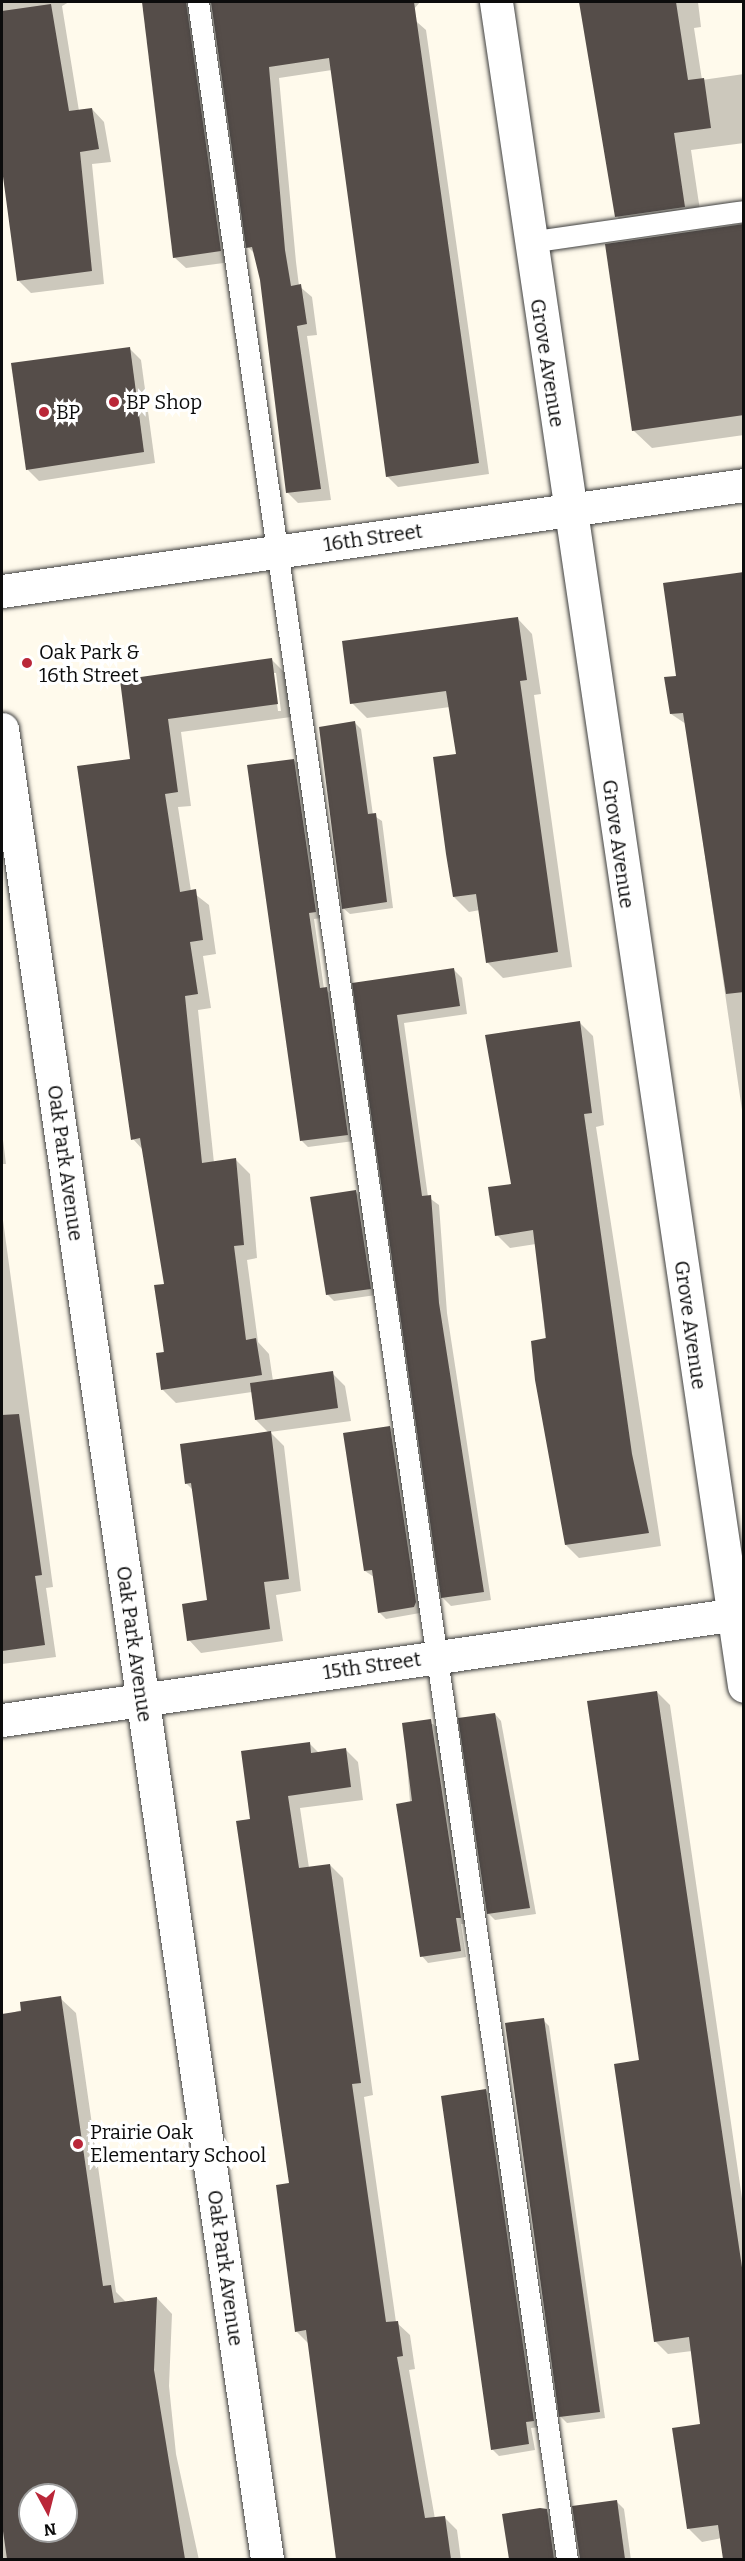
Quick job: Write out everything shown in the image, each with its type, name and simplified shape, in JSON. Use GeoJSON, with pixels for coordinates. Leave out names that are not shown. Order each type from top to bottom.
{"type":"FeatureCollection","features":[{"type":"Feature","properties":{"kind":"street","name":"Grove Avenue"},"geometry":{"type":"LineString","coordinates":[[496,2],[569,510],[738,1614],[744,1686]]}},
{"type":"Feature","properties":{"kind":"street","name":"16th Street"},"geometry":{"type":"LineString","coordinates":[[2,591],[744,485]]}},
{"type":"Feature","properties":{"kind":"street","name":"Oak Park Avenue"},"geometry":{"type":"LineString","coordinates":[[2,729],[267,2559]]}},
{"type":"Feature","properties":{"kind":"street","name":"15th Street"},"geometry":{"type":"LineString","coordinates":[[2,1720],[738,1614]]}},
{"type":"Feature","properties":{"kind":"lane"},"geometry":{"type":"LineString","coordinates":[[198,2],[567,2559]]}},
{"type":"Feature","properties":{"kind":"lane"},"geometry":{"type":"LineString","coordinates":[[529,242],[744,211]]}},
{"type":"Feature","properties":{"kind":"building"},"geometry":{"type":"Polygon","coordinates":[[[142,2],[186,2],[221,251],[173,258],[142,2]]]}},
{"type":"Feature","properties":{"kind":"building"},"geometry":{"type":"Polygon","coordinates":[[[211,2],[414,2],[479,463],[386,477],[329,58],[269,67],[285,250],[291,286],[301,284],[307,324],[297,326],[321,489],[286,493],[260,280],[252,247],[246,248],[211,2]]]}},
{"type":"Feature","properties":{"kind":"building"},"geometry":{"type":"Polygon","coordinates":[[[579,2],[676,2],[688,80],[704,78],[711,128],[674,133],[685,207],[615,217],[579,2]]]}},
{"type":"Feature","properties":{"kind":"building"},"geometry":{"type":"Polygon","coordinates":[[[51,4],[69,111],[92,108],[99,149],[80,152],[92,271],[17,281],[2,169],[2,11],[51,4]]]}},
{"type":"Feature","properties":{"kind":"building"},"geometry":{"type":"Polygon","coordinates":[[[744,224],[744,415],[632,431],[605,244],[744,224]]]}},
{"type":"Feature","properties":{"kind":"building"},"geometry":{"type":"Polygon","coordinates":[[[130,347],[144,452],[26,470],[11,363],[130,347]]]}},
{"type":"Feature","properties":{"kind":"building"},"geometry":{"type":"Polygon","coordinates":[[[744,572],[744,992],[726,994],[683,713],[670,714],[664,677],[676,676],[663,583],[744,572]]]}},
{"type":"Feature","properties":{"kind":"building"},"geometry":{"type":"Polygon","coordinates":[[[518,617],[527,680],[520,681],[558,952],[486,963],[476,894],[453,897],[446,854],[433,757],[456,754],[446,691],[350,704],[342,641],[518,617]]]}},
{"type":"Feature","properties":{"kind":"building"},"geometry":{"type":"Polygon","coordinates":[[[272,658],[278,704],[168,719],[178,792],[165,794],[180,892],[196,889],[203,940],[190,942],[198,994],[185,996],[202,1163],[236,1158],[244,1245],[234,1246],[246,1340],[256,1338],[262,1375],[161,1390],[156,1353],[164,1352],[154,1285],[164,1284],[140,1138],[131,1140],[77,766],[130,759],[120,680],[272,658]]]}},
{"type":"Feature","properties":{"kind":"building"},"geometry":{"type":"Polygon","coordinates":[[[355,721],[368,814],[376,813],[387,902],[342,909],[319,727],[355,721]]]}},
{"type":"Feature","properties":{"kind":"building"},"geometry":{"type":"Polygon","coordinates":[[[294,759],[316,912],[309,913],[320,988],[327,987],[348,1135],[300,1141],[247,765],[294,759]]]}},
{"type":"Feature","properties":{"kind":"building"},"geometry":{"type":"Polygon","coordinates":[[[454,968],[460,1006],[397,1015],[422,1196],[431,1195],[439,1303],[484,1592],[441,1598],[352,983],[454,968]]]}},
{"type":"Feature","properties":{"kind":"building"},"geometry":{"type":"Polygon","coordinates":[[[580,1021],[592,1113],[584,1114],[632,1454],[649,1533],[565,1545],[535,1380],[531,1341],[546,1338],[533,1230],[495,1236],[488,1187],[511,1184],[485,1035],[580,1021]]]}},
{"type":"Feature","properties":{"kind":"building"},"geometry":{"type":"Polygon","coordinates":[[[356,1190],[371,1289],[326,1295],[310,1197],[356,1190]]]}},
{"type":"Feature","properties":{"kind":"building"},"geometry":{"type":"Polygon","coordinates":[[[333,1371],[338,1408],[255,1420],[250,1383],[333,1371]]]}},
{"type":"Feature","properties":{"kind":"building"},"geometry":{"type":"Polygon","coordinates":[[[19,1414],[42,1575],[35,1576],[45,1645],[2,1651],[2,1415],[19,1414]]]}},
{"type":"Feature","properties":{"kind":"building"},"geometry":{"type":"Polygon","coordinates":[[[390,1426],[416,1602],[414,1607],[378,1613],[372,1570],[364,1571],[343,1433],[390,1426]]]}},
{"type":"Feature","properties":{"kind":"building"},"geometry":{"type":"Polygon","coordinates":[[[271,1431],[289,1579],[264,1582],[270,1629],[187,1641],[182,1604],[207,1600],[191,1483],[185,1484],[180,1444],[271,1431]]]}},
{"type":"Feature","properties":{"kind":"building"},"geometry":{"type":"Polygon","coordinates":[[[657,1691],[744,2281],[744,2559],[723,2559],[718,2525],[687,2529],[672,2428],[700,2424],[689,2337],[654,2342],[614,2064],[639,2060],[587,1701],[657,1691]]]}},
{"type":"Feature","properties":{"kind":"building"},"geometry":{"type":"Polygon","coordinates":[[[495,1713],[530,1908],[487,1914],[458,1718],[495,1713]]]}},
{"type":"Feature","properties":{"kind":"building"},"geometry":{"type":"Polygon","coordinates":[[[431,1719],[461,1918],[456,1918],[461,1951],[420,1957],[396,1804],[412,1801],[402,1723],[431,1719]]]}},
{"type":"Feature","properties":{"kind":"building"},"geometry":{"type":"Polygon","coordinates":[[[310,1742],[311,1753],[346,1748],[351,1787],[288,1796],[299,1868],[330,1864],[361,2083],[352,2084],[386,2322],[398,2321],[403,2356],[397,2357],[425,2518],[445,2516],[451,2559],[336,2559],[306,2330],[295,2332],[276,2185],[289,2183],[236,1821],[250,1819],[241,1751],[310,1742]]]}},
{"type":"Feature","properties":{"kind":"building"},"geometry":{"type":"Polygon","coordinates":[[[61,1996],[103,2286],[111,2285],[114,2303],[157,2297],[154,2370],[185,2559],[7,2559],[2,2524],[2,2014],[21,2011],[20,2002],[61,1996]]]}},
{"type":"Feature","properties":{"kind":"building"},"geometry":{"type":"Polygon","coordinates":[[[544,2018],[600,2412],[559,2417],[505,2023],[544,2018]]]}},
{"type":"Feature","properties":{"kind":"building"},"geometry":{"type":"Polygon","coordinates":[[[486,2089],[534,2421],[526,2422],[529,2444],[491,2450],[441,2096],[486,2089]]]}},
{"type":"Feature","properties":{"kind":"building"},"geometry":{"type":"Polygon","coordinates":[[[617,2500],[625,2559],[580,2559],[572,2506],[617,2500]]]}},
{"type":"Feature","properties":{"kind":"building"},"geometry":{"type":"Polygon","coordinates":[[[547,2509],[554,2559],[509,2559],[502,2514],[547,2509]]]}},
{"type":"Feature","properties":{"kind":"place","name":"BP Shop"},"geometry":{"type":"Point","coordinates":[114,402]}},
{"type":"Feature","properties":{"kind":"place","name":"BP"},"geometry":{"type":"Point","coordinates":[44,412]}},
{"type":"Feature","properties":{"kind":"place","name":"Oak Park & 16th Street"},"geometry":{"type":"Point","coordinates":[27,663]}},
{"type":"Feature","properties":{"kind":"place","name":"Prairie Oak Elementary School"},"geometry":{"type":"Point","coordinates":[78,2144]}}]}
